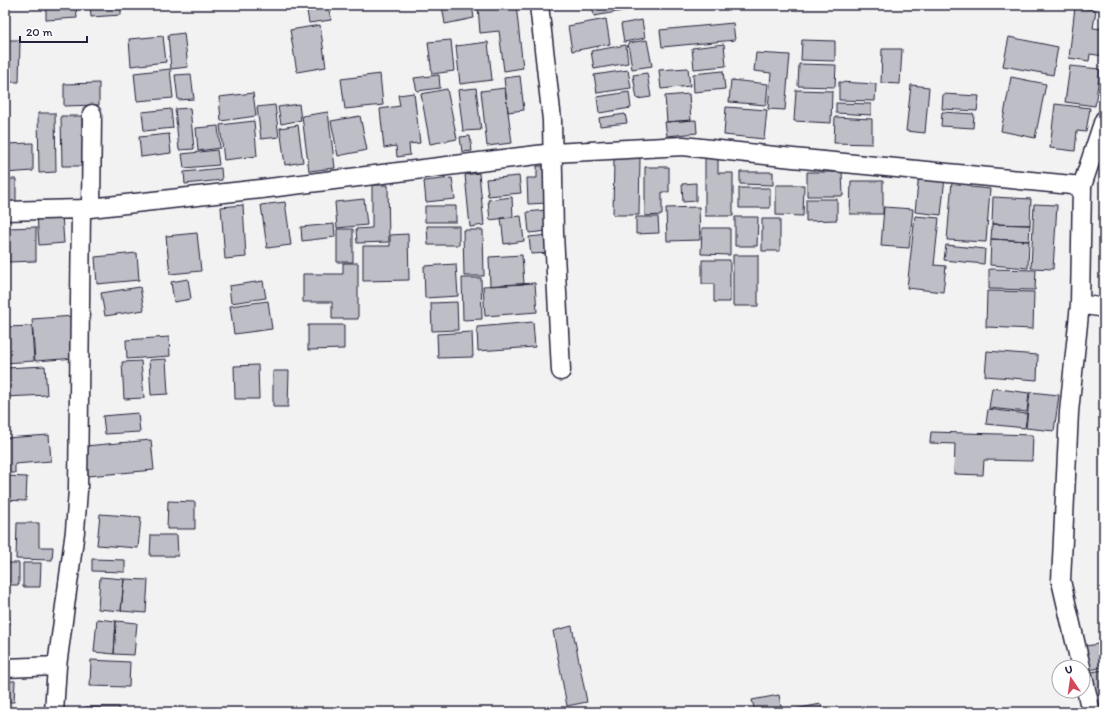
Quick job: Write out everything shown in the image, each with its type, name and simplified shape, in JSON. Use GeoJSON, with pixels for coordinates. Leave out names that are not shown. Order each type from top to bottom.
{"type":"FeatureCollection","features":[{"type":"Feature","properties":{"kind":"street"},"geometry":{"type":"LineString","coordinates":[[539,5],[552,120],[554,234],[561,371]]}},
{"type":"Feature","properties":{"kind":"street"},"geometry":{"type":"LineString","coordinates":[[54,712],[57,666],[75,531],[78,490],[86,209],[92,114]]}},
{"type":"Feature","properties":{"kind":"street"},"geometry":{"type":"LineString","coordinates":[[1079,659],[1061,581],[1069,412],[1080,304],[1082,186],[1104,120]]}},
{"type":"Feature","properties":{"kind":"street"},"geometry":{"type":"LineString","coordinates":[[5,211],[86,209],[553,153],[683,146],[1082,186]]}},
{"type":"Feature","properties":{"kind":"street"},"geometry":{"type":"LineString","coordinates":[[1080,304],[1104,308]]}},
{"type":"Feature","properties":{"kind":"street"},"geometry":{"type":"LineString","coordinates":[[5,668],[57,666]]}},
{"type":"Feature","properties":{"kind":"street"},"geometry":{"type":"LineString","coordinates":[[1089,699],[1092,712]]}},
{"type":"Feature","properties":{"kind":"building"},"geometry":{"type":"Polygon","coordinates":[[[46,5],[76,5],[77,18],[46,20],[46,5]]]}},
{"type":"Feature","properties":{"kind":"building"},"geometry":{"type":"Polygon","coordinates":[[[90,5],[121,5],[121,15],[91,17],[90,5]]]}},
{"type":"Feature","properties":{"kind":"building"},"geometry":{"type":"Polygon","coordinates":[[[306,5],[328,5],[331,20],[309,23],[306,5]]]}},
{"type":"Feature","properties":{"kind":"building"},"geometry":{"type":"Polygon","coordinates":[[[442,5],[472,5],[474,18],[445,24],[442,5]]]}},
{"type":"Feature","properties":{"kind":"building"},"geometry":{"type":"Polygon","coordinates":[[[516,5],[523,68],[504,71],[499,31],[480,33],[478,6],[516,5]]]}},
{"type":"Feature","properties":{"kind":"building"},"geometry":{"type":"Polygon","coordinates":[[[592,5],[621,5],[622,11],[594,16],[592,5]]]}},
{"type":"Feature","properties":{"kind":"building"},"geometry":{"type":"Polygon","coordinates":[[[621,5],[659,5],[622,11],[621,5]]]}},
{"type":"Feature","properties":{"kind":"building"},"geometry":{"type":"Polygon","coordinates":[[[1075,7],[1096,10],[1093,28],[1104,29],[1104,56],[1090,54],[1089,61],[1069,58],[1075,7]]]}},
{"type":"Feature","properties":{"kind":"building"},"geometry":{"type":"Polygon","coordinates":[[[606,19],[610,44],[572,51],[568,26],[606,19]]]}},
{"type":"Feature","properties":{"kind":"building"},"geometry":{"type":"Polygon","coordinates":[[[642,20],[645,38],[624,42],[621,24],[642,20]]]}},
{"type":"Feature","properties":{"kind":"building"},"geometry":{"type":"Polygon","coordinates":[[[733,23],[735,40],[662,47],[660,30],[733,23]]]}},
{"type":"Feature","properties":{"kind":"building"},"geometry":{"type":"Polygon","coordinates":[[[320,25],[326,67],[297,72],[290,30],[320,25]]]}},
{"type":"Feature","properties":{"kind":"building"},"geometry":{"type":"Polygon","coordinates":[[[184,33],[188,67],[171,69],[168,35],[184,33]]]}},
{"type":"Feature","properties":{"kind":"building"},"geometry":{"type":"Polygon","coordinates":[[[163,36],[166,62],[131,66],[129,39],[163,36]]]}},
{"type":"Feature","properties":{"kind":"building"},"geometry":{"type":"Polygon","coordinates":[[[1009,37],[1058,47],[1053,75],[1003,66],[1009,37]]]}},
{"type":"Feature","properties":{"kind":"building"},"geometry":{"type":"Polygon","coordinates":[[[6,40],[20,40],[19,82],[5,82],[6,40]]]}},
{"type":"Feature","properties":{"kind":"building"},"geometry":{"type":"Polygon","coordinates":[[[451,40],[454,71],[432,74],[428,42],[451,40]]]}},
{"type":"Feature","properties":{"kind":"building"},"geometry":{"type":"Polygon","coordinates":[[[647,40],[652,66],[632,69],[628,43],[647,40]]]}},
{"type":"Feature","properties":{"kind":"building"},"geometry":{"type":"Polygon","coordinates":[[[802,40],[835,41],[835,61],[801,60],[802,40]]]}},
{"type":"Feature","properties":{"kind":"building"},"geometry":{"type":"Polygon","coordinates":[[[488,42],[492,80],[460,84],[456,46],[488,42]]]}},
{"type":"Feature","properties":{"kind":"building"},"geometry":{"type":"Polygon","coordinates":[[[724,44],[726,66],[694,69],[692,48],[724,44]]]}},
{"type":"Feature","properties":{"kind":"building"},"geometry":{"type":"Polygon","coordinates":[[[626,45],[628,63],[594,69],[591,51],[626,45]]]}},
{"type":"Feature","properties":{"kind":"building"},"geometry":{"type":"Polygon","coordinates":[[[882,49],[902,49],[900,84],[881,83],[882,49]]]}},
{"type":"Feature","properties":{"kind":"building"},"geometry":{"type":"Polygon","coordinates":[[[756,53],[790,55],[785,110],[768,109],[771,73],[754,71],[756,53]]]}},
{"type":"Feature","properties":{"kind":"building"},"geometry":{"type":"Polygon","coordinates":[[[799,64],[836,65],[835,87],[798,86],[799,64]]]}},
{"type":"Feature","properties":{"kind":"building"},"geometry":{"type":"Polygon","coordinates":[[[1070,66],[1100,69],[1095,106],[1065,102],[1070,66]]]}},
{"type":"Feature","properties":{"kind":"building"},"geometry":{"type":"Polygon","coordinates":[[[688,68],[690,86],[661,89],[659,70],[688,68]]]}},
{"type":"Feature","properties":{"kind":"building"},"geometry":{"type":"Polygon","coordinates":[[[170,69],[173,98],[137,101],[134,73],[170,69]]]}},
{"type":"Feature","properties":{"kind":"building"},"geometry":{"type":"Polygon","coordinates":[[[628,70],[631,88],[597,93],[594,75],[628,70]]]}},
{"type":"Feature","properties":{"kind":"building"},"geometry":{"type":"Polygon","coordinates":[[[723,71],[725,89],[694,92],[693,74],[723,71]]]}},
{"type":"Feature","properties":{"kind":"building"},"geometry":{"type":"Polygon","coordinates":[[[647,73],[651,97],[637,99],[633,75],[647,73]]]}},
{"type":"Feature","properties":{"kind":"building"},"geometry":{"type":"Polygon","coordinates":[[[191,74],[194,99],[178,100],[175,75],[191,74]]]}},
{"type":"Feature","properties":{"kind":"building"},"geometry":{"type":"Polygon","coordinates":[[[380,74],[383,105],[345,109],[341,79],[380,74]]]}},
{"type":"Feature","properties":{"kind":"building"},"geometry":{"type":"Polygon","coordinates":[[[439,75],[440,88],[417,91],[414,78],[439,75]]]}},
{"type":"Feature","properties":{"kind":"building"},"geometry":{"type":"Polygon","coordinates":[[[520,76],[524,110],[508,112],[504,78],[520,76]]]}},
{"type":"Feature","properties":{"kind":"building"},"geometry":{"type":"Polygon","coordinates":[[[1011,77],[1046,84],[1035,138],[1001,131],[1011,77]]]}},
{"type":"Feature","properties":{"kind":"building"},"geometry":{"type":"Polygon","coordinates":[[[731,80],[768,84],[766,105],[729,102],[731,80]]]}},
{"type":"Feature","properties":{"kind":"building"},"geometry":{"type":"Polygon","coordinates":[[[839,82],[876,84],[875,101],[839,100],[839,82]]]}},
{"type":"Feature","properties":{"kind":"building"},"geometry":{"type":"Polygon","coordinates":[[[99,83],[99,105],[64,106],[64,84],[99,83]]]}},
{"type":"Feature","properties":{"kind":"building"},"geometry":{"type":"Polygon","coordinates":[[[911,85],[929,87],[925,133],[906,131],[911,85]]]}},
{"type":"Feature","properties":{"kind":"building"},"geometry":{"type":"Polygon","coordinates":[[[476,88],[481,130],[463,131],[458,90],[476,88]]]}},
{"type":"Feature","properties":{"kind":"building"},"geometry":{"type":"Polygon","coordinates":[[[505,88],[512,143],[487,146],[481,91],[505,88]]]}},
{"type":"Feature","properties":{"kind":"building"},"geometry":{"type":"Polygon","coordinates":[[[447,89],[457,139],[430,144],[421,94],[447,89]]]}},
{"type":"Feature","properties":{"kind":"building"},"geometry":{"type":"Polygon","coordinates":[[[796,90],[832,91],[831,123],[794,121],[796,90]]]}},
{"type":"Feature","properties":{"kind":"building"},"geometry":{"type":"Polygon","coordinates":[[[629,92],[631,108],[599,113],[597,97],[629,92]]]}},
{"type":"Feature","properties":{"kind":"building"},"geometry":{"type":"Polygon","coordinates":[[[253,93],[256,116],[221,121],[219,97],[253,93]]]}},
{"type":"Feature","properties":{"kind":"building"},"geometry":{"type":"Polygon","coordinates":[[[414,93],[420,143],[409,144],[410,155],[397,157],[396,146],[384,148],[380,109],[400,106],[398,95],[414,93]]]}},
{"type":"Feature","properties":{"kind":"building"},"geometry":{"type":"Polygon","coordinates":[[[689,94],[691,120],[667,122],[665,96],[689,94]]]}},
{"type":"Feature","properties":{"kind":"building"},"geometry":{"type":"Polygon","coordinates":[[[943,94],[979,96],[977,111],[942,109],[943,94]]]}},
{"type":"Feature","properties":{"kind":"building"},"geometry":{"type":"Polygon","coordinates":[[[836,103],[871,104],[871,115],[836,113],[836,103]]]}},
{"type":"Feature","properties":{"kind":"building"},"geometry":{"type":"Polygon","coordinates":[[[299,104],[301,120],[281,124],[278,107],[299,104]]]}},
{"type":"Feature","properties":{"kind":"building"},"geometry":{"type":"Polygon","coordinates":[[[1055,104],[1090,108],[1086,132],[1077,131],[1075,151],[1050,148],[1055,104]]]}},
{"type":"Feature","properties":{"kind":"building"},"geometry":{"type":"Polygon","coordinates":[[[275,105],[279,137],[261,139],[257,107],[275,105]]]}},
{"type":"Feature","properties":{"kind":"building"},"geometry":{"type":"Polygon","coordinates":[[[726,107],[767,110],[764,139],[724,135],[726,107]]]}},
{"type":"Feature","properties":{"kind":"building"},"geometry":{"type":"Polygon","coordinates":[[[190,108],[194,149],[179,150],[175,109],[190,108]]]}},
{"type":"Feature","properties":{"kind":"building"},"geometry":{"type":"Polygon","coordinates":[[[171,109],[173,128],[144,131],[142,112],[171,109]]]}},
{"type":"Feature","properties":{"kind":"building"},"geometry":{"type":"Polygon","coordinates":[[[328,112],[335,168],[309,171],[302,116],[328,112]]]}},
{"type":"Feature","properties":{"kind":"building"},"geometry":{"type":"Polygon","coordinates":[[[942,112],[974,114],[973,128],[941,126],[942,112]]]}},
{"type":"Feature","properties":{"kind":"building"},"geometry":{"type":"Polygon","coordinates":[[[38,113],[55,113],[56,172],[39,173],[38,113]]]}},
{"type":"Feature","properties":{"kind":"building"},"geometry":{"type":"Polygon","coordinates":[[[625,114],[627,123],[600,126],[599,118],[625,114]]]}},
{"type":"Feature","properties":{"kind":"building"},"geometry":{"type":"Polygon","coordinates":[[[61,116],[82,116],[83,166],[62,166],[61,116]]]}},
{"type":"Feature","properties":{"kind":"building"},"geometry":{"type":"Polygon","coordinates":[[[360,116],[367,150],[338,156],[331,121],[360,116]]]}},
{"type":"Feature","properties":{"kind":"building"},"geometry":{"type":"Polygon","coordinates":[[[835,117],[872,119],[872,144],[834,143],[835,117]]]}},
{"type":"Feature","properties":{"kind":"building"},"geometry":{"type":"Polygon","coordinates":[[[696,120],[697,133],[667,136],[665,122],[696,120]]]}},
{"type":"Feature","properties":{"kind":"building"},"geometry":{"type":"Polygon","coordinates":[[[254,121],[257,156],[224,160],[220,125],[254,121]]]}},
{"type":"Feature","properties":{"kind":"building"},"geometry":{"type":"Polygon","coordinates":[[[298,125],[303,162],[285,165],[280,128],[298,125]]]}},
{"type":"Feature","properties":{"kind":"building"},"geometry":{"type":"Polygon","coordinates":[[[218,126],[220,148],[198,151],[196,128],[218,126]]]}},
{"type":"Feature","properties":{"kind":"building"},"geometry":{"type":"Polygon","coordinates":[[[169,134],[171,153],[141,157],[139,137],[169,134]]]}},
{"type":"Feature","properties":{"kind":"building"},"geometry":{"type":"Polygon","coordinates":[[[470,136],[472,151],[462,152],[460,137],[470,136]]]}},
{"type":"Feature","properties":{"kind":"building"},"geometry":{"type":"Polygon","coordinates":[[[33,143],[33,171],[5,173],[5,144],[33,143]]]}},
{"type":"Feature","properties":{"kind":"building"},"geometry":{"type":"Polygon","coordinates":[[[217,150],[219,165],[184,168],[182,154],[217,150]]]}},
{"type":"Feature","properties":{"kind":"building"},"geometry":{"type":"Polygon","coordinates":[[[705,156],[718,156],[718,173],[733,173],[733,216],[705,216],[705,156]]]}},
{"type":"Feature","properties":{"kind":"building"},"geometry":{"type":"Polygon","coordinates":[[[614,157],[640,157],[639,215],[613,215],[614,157]]]}},
{"type":"Feature","properties":{"kind":"building"},"geometry":{"type":"Polygon","coordinates":[[[537,166],[547,166],[548,203],[528,204],[527,178],[537,178],[537,166]]]}},
{"type":"Feature","properties":{"kind":"building"},"geometry":{"type":"Polygon","coordinates":[[[645,167],[669,167],[669,192],[662,192],[662,215],[645,216],[645,167]]]}},
{"type":"Feature","properties":{"kind":"building"},"geometry":{"type":"Polygon","coordinates":[[[221,168],[222,180],[185,184],[184,172],[221,168]]]}},
{"type":"Feature","properties":{"kind":"building"},"geometry":{"type":"Polygon","coordinates":[[[740,172],[773,172],[773,185],[740,184],[740,172]]]}},
{"type":"Feature","properties":{"kind":"building"},"geometry":{"type":"Polygon","coordinates":[[[807,172],[842,172],[843,196],[807,196],[807,172]]]}},
{"type":"Feature","properties":{"kind":"building"},"geometry":{"type":"Polygon","coordinates":[[[479,173],[484,225],[470,227],[465,175],[479,173]]]}},
{"type":"Feature","properties":{"kind":"building"},"geometry":{"type":"Polygon","coordinates":[[[919,174],[945,177],[941,215],[915,212],[919,174]]]}},
{"type":"Feature","properties":{"kind":"building"},"geometry":{"type":"Polygon","coordinates":[[[519,176],[521,193],[488,196],[486,179],[519,176]]]}},
{"type":"Feature","properties":{"kind":"building"},"geometry":{"type":"Polygon","coordinates":[[[452,178],[455,199],[426,202],[424,181],[452,178]]]}},
{"type":"Feature","properties":{"kind":"building"},"geometry":{"type":"Polygon","coordinates":[[[5,179],[16,179],[16,205],[5,204],[5,179]]]}},
{"type":"Feature","properties":{"kind":"building"},"geometry":{"type":"Polygon","coordinates":[[[851,181],[883,181],[883,214],[850,214],[851,181]]]}},
{"type":"Feature","properties":{"kind":"building"},"geometry":{"type":"Polygon","coordinates":[[[952,181],[970,183],[970,187],[990,189],[986,242],[947,240],[952,181]]]}},
{"type":"Feature","properties":{"kind":"building"},"geometry":{"type":"Polygon","coordinates":[[[696,183],[696,201],[683,202],[682,184],[696,183]]]}},
{"type":"Feature","properties":{"kind":"building"},"geometry":{"type":"Polygon","coordinates":[[[372,185],[388,185],[389,242],[357,243],[356,229],[372,228],[372,185]]]}},
{"type":"Feature","properties":{"kind":"building"},"geometry":{"type":"Polygon","coordinates":[[[776,185],[804,185],[803,216],[776,215],[776,185]]]}},
{"type":"Feature","properties":{"kind":"building"},"geometry":{"type":"Polygon","coordinates":[[[739,188],[770,188],[770,208],[739,208],[739,188]]]}},
{"type":"Feature","properties":{"kind":"building"},"geometry":{"type":"Polygon","coordinates":[[[512,197],[513,217],[490,220],[488,200],[512,197]]]}},
{"type":"Feature","properties":{"kind":"building"},"geometry":{"type":"Polygon","coordinates":[[[993,197],[1031,199],[1030,225],[992,224],[993,197]]]}},
{"type":"Feature","properties":{"kind":"building"},"geometry":{"type":"Polygon","coordinates":[[[364,199],[367,225],[337,228],[335,202],[364,199]]]}},
{"type":"Feature","properties":{"kind":"building"},"geometry":{"type":"Polygon","coordinates":[[[806,199],[837,199],[837,220],[806,221],[806,199]]]}},
{"type":"Feature","properties":{"kind":"building"},"geometry":{"type":"Polygon","coordinates":[[[285,202],[291,245],[267,248],[261,205],[285,202]]]}},
{"type":"Feature","properties":{"kind":"building"},"geometry":{"type":"Polygon","coordinates":[[[1034,204],[1057,205],[1053,269],[1031,268],[1034,204]]]}},
{"type":"Feature","properties":{"kind":"building"},"geometry":{"type":"Polygon","coordinates":[[[243,205],[246,257],[225,259],[221,207],[243,205]]]}},
{"type":"Feature","properties":{"kind":"building"},"geometry":{"type":"Polygon","coordinates":[[[425,206],[456,206],[456,222],[425,222],[425,206]]]}},
{"type":"Feature","properties":{"kind":"building"},"geometry":{"type":"Polygon","coordinates":[[[699,207],[700,240],[667,241],[666,208],[699,207]]]}},
{"type":"Feature","properties":{"kind":"building"},"geometry":{"type":"Polygon","coordinates":[[[884,207],[913,209],[909,248],[881,246],[884,207]]]}},
{"type":"Feature","properties":{"kind":"building"},"geometry":{"type":"Polygon","coordinates":[[[546,210],[548,231],[529,233],[527,212],[546,210]]]}},
{"type":"Feature","properties":{"kind":"building"},"geometry":{"type":"Polygon","coordinates":[[[62,214],[64,243],[39,245],[37,215],[62,214]]]}},
{"type":"Feature","properties":{"kind":"building"},"geometry":{"type":"Polygon","coordinates":[[[521,216],[524,241],[504,244],[501,218],[521,216]]]}},
{"type":"Feature","properties":{"kind":"building"},"geometry":{"type":"Polygon","coordinates":[[[915,216],[939,218],[934,265],[946,266],[943,292],[907,288],[915,216]]]}},
{"type":"Feature","properties":{"kind":"building"},"geometry":{"type":"Polygon","coordinates":[[[636,217],[658,217],[659,233],[636,234],[636,217]]]}},
{"type":"Feature","properties":{"kind":"building"},"geometry":{"type":"Polygon","coordinates":[[[735,217],[758,217],[757,246],[735,246],[735,217]]]}},
{"type":"Feature","properties":{"kind":"building"},"geometry":{"type":"Polygon","coordinates":[[[762,219],[780,219],[780,251],[762,251],[762,219]]]}},
{"type":"Feature","properties":{"kind":"building"},"geometry":{"type":"Polygon","coordinates":[[[334,224],[335,237],[302,241],[301,227],[334,224]]]}},
{"type":"Feature","properties":{"kind":"building"},"geometry":{"type":"Polygon","coordinates":[[[992,224],[1030,225],[1029,241],[991,239],[992,224]]]}},
{"type":"Feature","properties":{"kind":"building"},"geometry":{"type":"Polygon","coordinates":[[[427,226],[459,226],[459,245],[428,245],[427,226]]]}},
{"type":"Feature","properties":{"kind":"building"},"geometry":{"type":"Polygon","coordinates":[[[36,227],[36,261],[8,262],[8,228],[36,227]]]}},
{"type":"Feature","properties":{"kind":"building"},"geometry":{"type":"Polygon","coordinates":[[[702,228],[730,228],[730,255],[701,254],[702,228]]]}},
{"type":"Feature","properties":{"kind":"building"},"geometry":{"type":"Polygon","coordinates":[[[337,229],[353,229],[353,262],[337,262],[337,229]]]}},
{"type":"Feature","properties":{"kind":"building"},"geometry":{"type":"Polygon","coordinates":[[[463,230],[483,230],[484,276],[464,276],[463,230]]]}},
{"type":"Feature","properties":{"kind":"building"},"geometry":{"type":"Polygon","coordinates":[[[197,233],[201,271],[170,274],[166,236],[197,233]]]}},
{"type":"Feature","properties":{"kind":"building"},"geometry":{"type":"Polygon","coordinates":[[[5,234],[7,234],[7,275],[5,275],[5,234]]]}},
{"type":"Feature","properties":{"kind":"building"},"geometry":{"type":"Polygon","coordinates":[[[408,234],[409,280],[363,281],[363,246],[390,246],[390,235],[408,234]]]}},
{"type":"Feature","properties":{"kind":"building"},"geometry":{"type":"Polygon","coordinates":[[[548,235],[550,253],[531,254],[529,237],[548,235]]]}},
{"type":"Feature","properties":{"kind":"building"},"geometry":{"type":"Polygon","coordinates":[[[991,239],[1029,241],[1028,268],[990,265],[991,239]]]}},
{"type":"Feature","properties":{"kind":"building"},"geometry":{"type":"Polygon","coordinates":[[[946,245],[985,249],[984,264],[944,260],[946,245]]]}},
{"type":"Feature","properties":{"kind":"building"},"geometry":{"type":"Polygon","coordinates":[[[137,253],[139,280],[97,284],[95,257],[137,253]]]}},
{"type":"Feature","properties":{"kind":"building"},"geometry":{"type":"Polygon","coordinates":[[[522,255],[524,284],[490,286],[489,257],[522,255]]]}},
{"type":"Feature","properties":{"kind":"building"},"geometry":{"type":"Polygon","coordinates":[[[733,255],[758,255],[758,306],[733,306],[733,255]]]}},
{"type":"Feature","properties":{"kind":"building"},"geometry":{"type":"Polygon","coordinates":[[[702,260],[730,260],[730,302],[714,302],[714,284],[702,284],[702,260]]]}},
{"type":"Feature","properties":{"kind":"building"},"geometry":{"type":"Polygon","coordinates":[[[343,263],[358,263],[358,319],[332,319],[332,302],[303,302],[303,274],[343,274],[343,263]]]}},
{"type":"Feature","properties":{"kind":"building"},"geometry":{"type":"Polygon","coordinates":[[[456,264],[458,296],[425,298],[424,266],[456,264]]]}},
{"type":"Feature","properties":{"kind":"building"},"geometry":{"type":"Polygon","coordinates":[[[989,269],[1036,270],[1035,290],[989,289],[989,269]]]}},
{"type":"Feature","properties":{"kind":"building"},"geometry":{"type":"Polygon","coordinates":[[[462,278],[481,278],[482,319],[463,320],[462,278]]]}},
{"type":"Feature","properties":{"kind":"building"},"geometry":{"type":"Polygon","coordinates":[[[188,279],[191,299],[174,302],[171,282],[188,279]]]}},
{"type":"Feature","properties":{"kind":"building"},"geometry":{"type":"Polygon","coordinates":[[[263,281],[266,298],[231,303],[229,286],[263,281]]]}},
{"type":"Feature","properties":{"kind":"building"},"geometry":{"type":"Polygon","coordinates":[[[535,283],[537,312],[485,316],[483,286],[535,283]]]}},
{"type":"Feature","properties":{"kind":"building"},"geometry":{"type":"Polygon","coordinates":[[[140,287],[144,310],[105,316],[101,293],[140,287]]]}},
{"type":"Feature","properties":{"kind":"building"},"geometry":{"type":"Polygon","coordinates":[[[987,291],[1034,292],[1033,329],[986,327],[987,291]]]}},
{"type":"Feature","properties":{"kind":"building"},"geometry":{"type":"Polygon","coordinates":[[[268,301],[272,329],[234,334],[230,306],[268,301]]]}},
{"type":"Feature","properties":{"kind":"building"},"geometry":{"type":"Polygon","coordinates":[[[457,302],[458,330],[432,331],[431,303],[457,302]]]}},
{"type":"Feature","properties":{"kind":"building"},"geometry":{"type":"Polygon","coordinates":[[[74,316],[77,358],[35,361],[32,319],[74,316]]]}},
{"type":"Feature","properties":{"kind":"building"},"geometry":{"type":"Polygon","coordinates":[[[533,322],[535,347],[478,351],[477,327],[533,322]]]}},
{"type":"Feature","properties":{"kind":"building"},"geometry":{"type":"Polygon","coordinates":[[[308,325],[344,325],[344,349],[308,350],[308,325]]]}},
{"type":"Feature","properties":{"kind":"building"},"geometry":{"type":"Polygon","coordinates":[[[32,326],[34,361],[5,363],[5,327],[32,326]]]}},
{"type":"Feature","properties":{"kind":"building"},"geometry":{"type":"Polygon","coordinates":[[[472,332],[473,357],[438,358],[437,334],[472,332]]]}},
{"type":"Feature","properties":{"kind":"building"},"geometry":{"type":"Polygon","coordinates":[[[169,337],[170,356],[127,359],[126,340],[169,337]]]}},
{"type":"Feature","properties":{"kind":"building"},"geometry":{"type":"Polygon","coordinates":[[[987,351],[1038,355],[1037,380],[985,376],[987,351]]]}},
{"type":"Feature","properties":{"kind":"building"},"geometry":{"type":"Polygon","coordinates":[[[166,359],[168,394],[151,395],[149,360],[166,359]]]}},
{"type":"Feature","properties":{"kind":"building"},"geometry":{"type":"Polygon","coordinates":[[[141,361],[144,398],[124,399],[122,362],[141,361]]]}},
{"type":"Feature","properties":{"kind":"building"},"geometry":{"type":"Polygon","coordinates":[[[258,365],[259,399],[235,399],[234,366],[258,365]]]}},
{"type":"Feature","properties":{"kind":"building"},"geometry":{"type":"Polygon","coordinates":[[[45,366],[47,395],[5,397],[5,368],[45,366]]]}},
{"type":"Feature","properties":{"kind":"building"},"geometry":{"type":"Polygon","coordinates":[[[273,371],[289,371],[288,407],[273,407],[273,371]]]}},
{"type":"Feature","properties":{"kind":"building"},"geometry":{"type":"Polygon","coordinates":[[[992,388],[1029,393],[1027,412],[989,408],[992,388]]]}},
{"type":"Feature","properties":{"kind":"building"},"geometry":{"type":"Polygon","coordinates":[[[1030,392],[1059,395],[1054,431],[1026,428],[1030,392]]]}},
{"type":"Feature","properties":{"kind":"building"},"geometry":{"type":"Polygon","coordinates":[[[988,409],[1027,414],[1025,428],[986,424],[988,409]]]}},
{"type":"Feature","properties":{"kind":"building"},"geometry":{"type":"Polygon","coordinates":[[[138,413],[140,432],[105,434],[103,416],[138,413]]]}},
{"type":"Feature","properties":{"kind":"building"},"geometry":{"type":"Polygon","coordinates":[[[931,432],[1033,435],[1032,461],[984,460],[983,475],[954,474],[955,444],[930,443],[931,432]]]}},
{"type":"Feature","properties":{"kind":"building"},"geometry":{"type":"Polygon","coordinates":[[[49,435],[51,461],[15,464],[15,473],[5,473],[5,438],[49,435]]]}},
{"type":"Feature","properties":{"kind":"building"},"geometry":{"type":"Polygon","coordinates":[[[151,440],[154,470],[88,476],[85,446],[151,440]]]}},
{"type":"Feature","properties":{"kind":"building"},"geometry":{"type":"Polygon","coordinates":[[[5,476],[27,477],[26,501],[5,500],[5,476]]]}},
{"type":"Feature","properties":{"kind":"building"},"geometry":{"type":"Polygon","coordinates":[[[168,501],[195,502],[195,529],[167,529],[168,501]]]}},
{"type":"Feature","properties":{"kind":"building"},"geometry":{"type":"Polygon","coordinates":[[[100,514],[141,517],[138,548],[97,545],[100,514]]]}},
{"type":"Feature","properties":{"kind":"building"},"geometry":{"type":"Polygon","coordinates":[[[17,523],[39,523],[39,547],[53,547],[52,560],[16,559],[17,523]]]}},
{"type":"Feature","properties":{"kind":"building"},"geometry":{"type":"Polygon","coordinates":[[[151,535],[177,535],[178,556],[150,556],[151,535]]]}},
{"type":"Feature","properties":{"kind":"building"},"geometry":{"type":"Polygon","coordinates":[[[92,559],[125,560],[125,572],[92,571],[92,559]]]}},
{"type":"Feature","properties":{"kind":"building"},"geometry":{"type":"Polygon","coordinates":[[[7,563],[19,563],[19,585],[8,585],[7,563]]]}},
{"type":"Feature","properties":{"kind":"building"},"geometry":{"type":"Polygon","coordinates":[[[23,563],[41,563],[40,587],[23,587],[23,563]]]}},
{"type":"Feature","properties":{"kind":"building"},"geometry":{"type":"Polygon","coordinates":[[[100,577],[124,579],[121,611],[98,609],[100,577]]]}},
{"type":"Feature","properties":{"kind":"building"},"geometry":{"type":"Polygon","coordinates":[[[124,579],[148,580],[146,613],[121,611],[124,579]]]}},
{"type":"Feature","properties":{"kind":"building"},"geometry":{"type":"Polygon","coordinates":[[[5,605],[7,605],[10,624],[5,625],[5,605]]]}},
{"type":"Feature","properties":{"kind":"building"},"geometry":{"type":"Polygon","coordinates":[[[97,619],[116,621],[114,654],[94,652],[97,619]]]}},
{"type":"Feature","properties":{"kind":"building"},"geometry":{"type":"Polygon","coordinates":[[[116,621],[137,623],[134,655],[114,654],[116,621]]]}},
{"type":"Feature","properties":{"kind":"building"},"geometry":{"type":"Polygon","coordinates":[[[572,626],[587,702],[567,706],[553,631],[572,626]]]}},
{"type":"Feature","properties":{"kind":"building"},"geometry":{"type":"Polygon","coordinates":[[[1104,643],[1104,667],[1091,670],[1091,659],[1088,659],[1086,646],[1104,643]]]}},
{"type":"Feature","properties":{"kind":"building"},"geometry":{"type":"Polygon","coordinates":[[[91,660],[130,662],[129,687],[90,686],[91,660]]]}},
{"type":"Feature","properties":{"kind":"building"},"geometry":{"type":"Polygon","coordinates":[[[1104,670],[1104,695],[1095,696],[1091,672],[1104,670]]]}},
{"type":"Feature","properties":{"kind":"building"},"geometry":{"type":"Polygon","coordinates":[[[5,681],[15,681],[14,702],[5,702],[5,681]]]}},
{"type":"Feature","properties":{"kind":"building"},"geometry":{"type":"Polygon","coordinates":[[[779,695],[782,712],[755,712],[752,700],[779,695]]]}},
{"type":"Feature","properties":{"kind":"building"},"geometry":{"type":"Polygon","coordinates":[[[821,704],[823,712],[795,712],[795,709],[821,704]]]}},
{"type":"Feature","properties":{"kind":"building"},"geometry":{"type":"Polygon","coordinates":[[[85,707],[119,707],[119,712],[85,712],[85,707]]]}}]}
